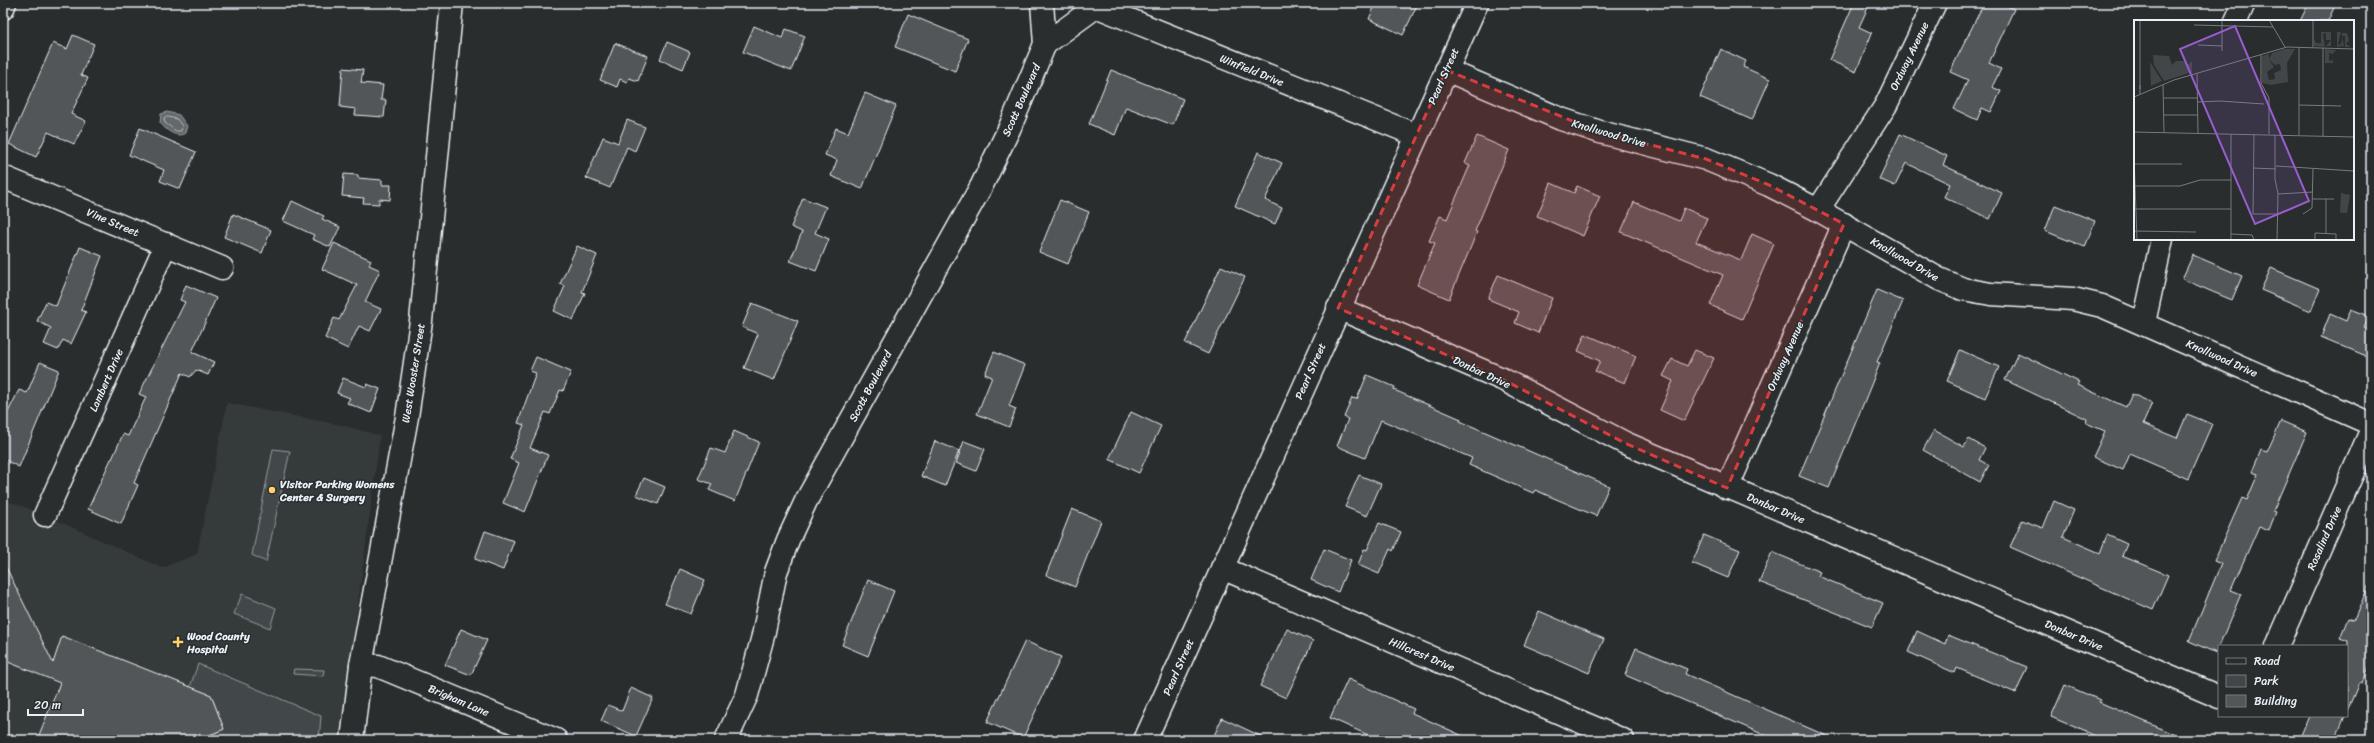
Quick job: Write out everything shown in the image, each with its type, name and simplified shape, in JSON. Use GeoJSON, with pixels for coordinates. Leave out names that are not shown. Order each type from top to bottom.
{"type":"FeatureCollection","features":[{"type":"Feature","properties":{"kind":"street"},"geometry":{"type":"LineString","coordinates":[[3,8],[5,3]]}},
{"type":"Feature","properties":{"kind":"street","name":"West Wooster Street"},"geometry":{"type":"LineString","coordinates":[[352,740],[361,664],[407,416],[421,321],[452,3]]}},
{"type":"Feature","properties":{"kind":"street","name":"Scott Boulevard"},"geometry":{"type":"LineString","coordinates":[[726,740],[746,695],[763,636],[776,572],[788,540],[806,501],[982,185],[1010,126],[1045,44],[1042,3]]}},
{"type":"Feature","properties":{"kind":"street","name":"Pearl Street"},"geometry":{"type":"LineString","coordinates":[[1145,740],[1338,308],[1477,3]]}},
{"type":"Feature","properties":{"kind":"street","name":"Ordway Avenue"},"geometry":{"type":"LineString","coordinates":[[1818,210],[1886,106],[1935,3]]}},
{"type":"Feature","properties":{"kind":"street"},"geometry":{"type":"LineString","coordinates":[[2236,20],[2244,3]]}},
{"type":"Feature","properties":{"kind":"street"},"geometry":{"type":"LineString","coordinates":[[1045,44],[1093,5]]}},
{"type":"Feature","properties":{"kind":"street","name":"Winfield Drive"},"geometry":{"type":"LineString","coordinates":[[1093,5],[1416,135]]}},
{"type":"Feature","properties":{"kind":"street","name":"Knollwood Drive"},"geometry":{"type":"LineString","coordinates":[[1446,70],[1562,119],[1600,132],[1706,159],[1769,185],[1844,224],[1939,279],[1963,289],[1991,294],[2073,299],[2102,306],[2144,323],[2371,424]]}},
{"type":"Feature","properties":{"kind":"street","name":"Vine Street"},"geometry":{"type":"LineString","coordinates":[[3,177],[222,268]]}},
{"type":"Feature","properties":{"kind":"street","name":"Ordway Avenue"},"geometry":{"type":"LineString","coordinates":[[1727,488],[1844,224]]}},
{"type":"Feature","properties":{"kind":"street"},"geometry":{"type":"LineString","coordinates":[[2144,323],[2162,240]]}},
{"type":"Feature","properties":{"kind":"street","name":"Lambert Drive"},"geometry":{"type":"LineString","coordinates":[[45,515],[166,244]]}},
{"type":"Feature","properties":{"kind":"street","name":"Donbar Drive"},"geometry":{"type":"LineString","coordinates":[[1338,308],[1502,379],[1618,440],[1727,488],[2218,697]]}},
{"type":"Feature","properties":{"kind":"street","name":"Rosalind Drive"},"geometry":{"type":"LineString","coordinates":[[2277,645],[2371,432]]}},
{"type":"Feature","properties":{"kind":"street","name":"Hillcrest Drive"},"geometry":{"type":"LineString","coordinates":[[1222,568],[1623,740]]}},
{"type":"Feature","properties":{"kind":"street","name":"Brigham Lane"},"geometry":{"type":"LineString","coordinates":[[361,664],[378,666],[556,740]]}},
{"type":"Feature","properties":{"kind":"highlighted area"},"geometry":{"type":"Polygon","coordinates":[[[1446,70],[1600,132],[1706,159],[1769,185],[1844,224],[1727,488],[1625,443],[1502,379],[1338,308],[1446,70]]]}},
{"type":"Feature","properties":{"kind":"shaded area","name":"Wood County Hospital"},"geometry":{"type":"Polygon","coordinates":[[[227,403],[346,426],[380,436],[340,740],[3,740],[3,499],[45,515],[162,568],[197,554],[227,403]]]}},
{"type":"Feature","properties":{"kind":"green space"},"geometry":{"type":"Polygon","coordinates":[[[273,449],[290,451],[266,562],[252,555],[273,449]]]}},
{"type":"Feature","properties":{"kind":"green space"},"geometry":{"type":"Polygon","coordinates":[[[242,594],[276,608],[270,628],[234,614],[242,594]]]}},
{"type":"Feature","properties":{"kind":"green space"},"geometry":{"type":"Polygon","coordinates":[[[198,664],[321,716],[319,740],[198,740],[224,729],[211,695],[190,687],[198,664]]]}},
{"type":"Feature","properties":{"kind":"green space"},"geometry":{"type":"Polygon","coordinates":[[[294,669],[324,670],[323,676],[293,674],[294,669]]]}},
{"type":"Feature","properties":{"kind":"water"},"geometry":{"type":"Polygon","coordinates":[[[167,112],[179,115],[187,126],[185,133],[182,135],[175,134],[168,131],[160,123],[161,114],[167,112]]]}},
{"type":"Feature","properties":{"kind":"building"},"geometry":{"type":"Polygon","coordinates":[[[1376,3],[1418,3],[1403,35],[1369,19],[1376,3]]]}},
{"type":"Feature","properties":{"kind":"building"},"geometry":{"type":"Polygon","coordinates":[[[1854,3],[1870,3],[1859,27],[1872,33],[1856,72],[1829,60],[1854,3]]]}},
{"type":"Feature","properties":{"kind":"building"},"geometry":{"type":"Polygon","coordinates":[[[1984,3],[2001,3],[2014,9],[1989,63],[2001,69],[1992,87],[2001,91],[1991,112],[1982,108],[1977,120],[1954,109],[1968,80],[1950,72],[1984,3]]]}},
{"type":"Feature","properties":{"kind":"building"},"geometry":{"type":"Polygon","coordinates":[[[2309,3],[2336,3],[2328,20],[2300,20],[2309,3]]]}},
{"type":"Feature","properties":{"kind":"building"},"geometry":{"type":"Polygon","coordinates":[[[908,14],[968,39],[955,71],[895,47],[908,14]]]}},
{"type":"Feature","properties":{"kind":"building"},"geometry":{"type":"Polygon","coordinates":[[[754,26],[782,38],[786,29],[805,36],[791,71],[743,52],[754,26]]]}},
{"type":"Feature","properties":{"kind":"building"},"geometry":{"type":"Polygon","coordinates":[[[73,35],[94,44],[81,75],[88,78],[71,114],[86,121],[74,144],[48,132],[36,157],[9,144],[53,43],[67,49],[73,35]]]}},
{"type":"Feature","properties":{"kind":"building"},"geometry":{"type":"Polygon","coordinates":[[[667,42],[690,52],[683,69],[660,59],[667,42]]]}},
{"type":"Feature","properties":{"kind":"building"},"geometry":{"type":"Polygon","coordinates":[[[615,43],[648,56],[638,81],[629,78],[627,82],[620,79],[617,87],[600,80],[615,43]]]}},
{"type":"Feature","properties":{"kind":"building"},"geometry":{"type":"Polygon","coordinates":[[[1721,49],[1746,61],[1743,67],[1770,79],[1752,120],[1700,97],[1721,49]]]}},
{"type":"Feature","properties":{"kind":"building"},"geometry":{"type":"Polygon","coordinates":[[[343,68],[363,70],[361,83],[383,85],[381,100],[386,100],[384,117],[355,115],[356,109],[340,107],[343,68]]]}},
{"type":"Feature","properties":{"kind":"building"},"geometry":{"type":"Polygon","coordinates":[[[1111,70],[1183,99],[1173,125],[1126,107],[1115,135],[1089,124],[1111,70]]]}},
{"type":"Feature","properties":{"kind":"building"},"geometry":{"type":"Polygon","coordinates":[[[865,93],[896,106],[862,189],[831,176],[837,160],[825,155],[836,128],[848,133],[865,93]]]}},
{"type":"Feature","properties":{"kind":"building"},"geometry":{"type":"Polygon","coordinates":[[[627,120],[645,127],[635,151],[627,147],[610,188],[586,178],[603,137],[618,143],[627,120]]]}},
{"type":"Feature","properties":{"kind":"building"},"geometry":{"type":"Polygon","coordinates":[[[140,128],[196,152],[180,189],[160,181],[164,170],[129,155],[140,128]]]}},
{"type":"Feature","properties":{"kind":"building"},"geometry":{"type":"Polygon","coordinates":[[[1900,134],[1947,156],[1943,165],[2002,193],[1990,219],[1944,197],[1950,184],[1906,163],[1895,186],[1879,179],[1900,134]]]}},
{"type":"Feature","properties":{"kind":"building"},"geometry":{"type":"Polygon","coordinates":[[[1477,136],[1509,150],[1475,231],[1477,232],[1449,299],[1417,285],[1435,243],[1429,241],[1440,216],[1447,219],[1470,165],[1465,163],[1477,136]]]}},
{"type":"Feature","properties":{"kind":"building"},"geometry":{"type":"Polygon","coordinates":[[[1258,152],[1282,163],[1265,200],[1282,208],[1275,224],[1235,206],[1258,152]]]}},
{"type":"Feature","properties":{"kind":"building"},"geometry":{"type":"Polygon","coordinates":[[[344,174],[358,175],[358,178],[382,180],[382,185],[391,185],[390,200],[379,199],[379,204],[363,203],[364,198],[342,196],[344,174]]]}},
{"type":"Feature","properties":{"kind":"building"},"geometry":{"type":"Polygon","coordinates":[[[1551,183],[1574,193],[1577,186],[1600,196],[1583,236],[1537,216],[1551,183]]]}},
{"type":"Feature","properties":{"kind":"building"},"geometry":{"type":"Polygon","coordinates":[[[803,198],[826,207],[815,233],[829,239],[816,271],[790,261],[802,232],[791,227],[803,198]]]}},
{"type":"Feature","properties":{"kind":"building"},"geometry":{"type":"Polygon","coordinates":[[[1060,200],[1089,212],[1068,264],[1039,252],[1060,200]]]}},
{"type":"Feature","properties":{"kind":"building"},"geometry":{"type":"Polygon","coordinates":[[[292,201],[324,216],[322,219],[340,227],[330,247],[312,239],[314,235],[283,221],[292,201]]]}},
{"type":"Feature","properties":{"kind":"building"},"geometry":{"type":"Polygon","coordinates":[[[1634,202],[1679,221],[1684,208],[1707,218],[1696,242],[1741,260],[1752,234],[1774,244],[1742,319],[1710,305],[1723,275],[1621,232],[1634,202]]]}},
{"type":"Feature","properties":{"kind":"building"},"geometry":{"type":"Polygon","coordinates":[[[2055,205],[2095,221],[2085,247],[2045,231],[2055,205]]]}},
{"type":"Feature","properties":{"kind":"building"},"geometry":{"type":"Polygon","coordinates":[[[233,214],[271,230],[262,253],[224,237],[233,214]]]}},
{"type":"Feature","properties":{"kind":"building"},"geometry":{"type":"Polygon","coordinates":[[[334,243],[371,260],[369,265],[380,270],[365,302],[381,309],[370,331],[359,326],[348,349],[325,338],[334,318],[339,320],[357,285],[322,269],[334,243]]]}},
{"type":"Feature","properties":{"kind":"building"},"geometry":{"type":"Polygon","coordinates":[[[577,246],[597,255],[582,292],[585,293],[573,320],[554,311],[565,286],[560,284],[577,246]]]}},
{"type":"Feature","properties":{"kind":"building"},"geometry":{"type":"Polygon","coordinates":[[[80,247],[102,256],[81,310],[86,312],[71,344],[63,340],[58,350],[44,344],[51,328],[37,321],[46,302],[56,306],[80,247]]]}},
{"type":"Feature","properties":{"kind":"building"},"geometry":{"type":"Polygon","coordinates":[[[2193,255],[2242,276],[2232,300],[2182,279],[2193,255]]]}},
{"type":"Feature","properties":{"kind":"building"},"geometry":{"type":"Polygon","coordinates":[[[1221,266],[1245,277],[1208,354],[1185,343],[1221,266]]]}},
{"type":"Feature","properties":{"kind":"building"},"geometry":{"type":"Polygon","coordinates":[[[2271,268],[2320,289],[2311,311],[2261,290],[2271,268]]]}},
{"type":"Feature","properties":{"kind":"building"},"geometry":{"type":"Polygon","coordinates":[[[1498,275],[1552,298],[1538,333],[1515,323],[1519,312],[1488,299],[1498,275]]]}},
{"type":"Feature","properties":{"kind":"building"},"geometry":{"type":"Polygon","coordinates":[[[186,285],[216,298],[192,352],[214,362],[208,375],[196,370],[190,377],[182,373],[134,483],[138,485],[121,524],[88,509],[123,434],[128,436],[146,397],[139,394],[185,302],[180,300],[186,285]]]}},
{"type":"Feature","properties":{"kind":"building"},"geometry":{"type":"Polygon","coordinates":[[[1877,290],[1903,301],[1877,362],[1880,363],[1829,488],[1799,476],[1877,290]]]}},
{"type":"Feature","properties":{"kind":"building"},"geometry":{"type":"Polygon","coordinates":[[[752,303],[798,321],[774,380],[744,368],[758,334],[742,327],[752,303]]]}},
{"type":"Feature","properties":{"kind":"building"},"geometry":{"type":"Polygon","coordinates":[[[2351,309],[2369,316],[2364,328],[2371,331],[2371,358],[2321,337],[2330,314],[2346,321],[2351,309]]]}},
{"type":"Feature","properties":{"kind":"building"},"geometry":{"type":"Polygon","coordinates":[[[1585,334],[1636,356],[1625,383],[1595,371],[1600,361],[1578,351],[1585,334]]]}},
{"type":"Feature","properties":{"kind":"building"},"geometry":{"type":"Polygon","coordinates":[[[1695,350],[1714,358],[1684,421],[1660,410],[1673,381],[1663,376],[1672,359],[1687,366],[1695,350]]]}},
{"type":"Feature","properties":{"kind":"building"},"geometry":{"type":"Polygon","coordinates":[[[1960,350],[1999,367],[1985,398],[1947,381],[1960,350]]]}},
{"type":"Feature","properties":{"kind":"building"},"geometry":{"type":"Polygon","coordinates":[[[994,352],[1025,365],[1009,406],[1016,409],[1009,427],[977,414],[992,377],[985,374],[994,352]]]}},
{"type":"Feature","properties":{"kind":"building"},"geometry":{"type":"Polygon","coordinates":[[[2018,353],[2079,382],[2077,385],[2126,407],[2132,394],[2152,403],[2143,424],[2177,438],[2187,414],[2212,424],[2188,479],[2130,454],[2123,470],[2093,457],[2105,431],[2086,423],[2087,419],[2005,380],[2018,353]]]}},
{"type":"Feature","properties":{"kind":"building"},"geometry":{"type":"Polygon","coordinates":[[[536,357],[571,372],[563,391],[560,390],[550,414],[545,412],[530,448],[548,455],[525,512],[503,503],[519,463],[510,459],[524,425],[518,423],[536,373],[530,371],[536,357]]]}},
{"type":"Feature","properties":{"kind":"building"},"geometry":{"type":"Polygon","coordinates":[[[40,362],[59,370],[19,467],[3,459],[3,422],[19,390],[27,393],[40,362]]]}},
{"type":"Feature","properties":{"kind":"building"},"geometry":{"type":"Polygon","coordinates":[[[1367,375],[1395,387],[1394,390],[1461,419],[1460,421],[1609,486],[1596,516],[1535,490],[1533,493],[1469,465],[1472,458],[1381,420],[1365,458],[1337,446],[1348,419],[1344,417],[1352,398],[1357,399],[1367,375]]]}},
{"type":"Feature","properties":{"kind":"building"},"geometry":{"type":"Polygon","coordinates":[[[343,378],[366,387],[367,384],[380,389],[371,413],[347,403],[350,398],[337,393],[343,378]]]}},
{"type":"Feature","properties":{"kind":"building"},"geometry":{"type":"Polygon","coordinates":[[[1131,412],[1161,426],[1139,473],[1109,459],[1131,412]]]}},
{"type":"Feature","properties":{"kind":"building"},"geometry":{"type":"Polygon","coordinates":[[[2281,421],[2307,432],[2273,511],[2276,512],[2269,530],[2259,526],[2231,590],[2241,594],[2219,645],[2218,645],[2216,653],[2189,641],[2221,564],[2214,561],[2242,498],[2247,500],[2258,474],[2252,472],[2261,450],[2267,452],[2281,421]]]}},
{"type":"Feature","properties":{"kind":"building"},"geometry":{"type":"Polygon","coordinates":[[[1934,430],[1964,447],[1969,439],[1985,448],[1979,460],[1989,465],[1980,482],[1923,450],[1934,430]]]}},
{"type":"Feature","properties":{"kind":"building"},"geometry":{"type":"Polygon","coordinates":[[[734,431],[759,442],[735,501],[709,490],[712,484],[698,479],[711,448],[725,453],[734,431]]]}},
{"type":"Feature","properties":{"kind":"building"},"geometry":{"type":"Polygon","coordinates":[[[935,441],[959,451],[945,486],[921,476],[935,441]]]}},
{"type":"Feature","properties":{"kind":"building"},"geometry":{"type":"Polygon","coordinates":[[[964,441],[985,449],[976,471],[956,463],[964,441]]]}},
{"type":"Feature","properties":{"kind":"building"},"geometry":{"type":"Polygon","coordinates":[[[1359,475],[1381,484],[1367,516],[1345,507],[1359,475]]]}},
{"type":"Feature","properties":{"kind":"building"},"geometry":{"type":"Polygon","coordinates":[[[644,478],[665,487],[658,504],[636,495],[644,478]]]}},
{"type":"Feature","properties":{"kind":"building"},"geometry":{"type":"Polygon","coordinates":[[[2054,501],[2074,510],[2063,537],[2100,553],[2107,535],[2127,544],[2122,556],[2168,575],[2153,610],[2010,547],[2022,520],[2043,528],[2054,501]]]}},
{"type":"Feature","properties":{"kind":"building"},"geometry":{"type":"Polygon","coordinates":[[[1072,509],[1101,521],[1075,587],[1046,575],[1072,509]]]}},
{"type":"Feature","properties":{"kind":"building"},"geometry":{"type":"Polygon","coordinates":[[[1379,523],[1401,532],[1393,551],[1390,549],[1379,574],[1358,565],[1364,549],[1367,550],[1379,523]]]}},
{"type":"Feature","properties":{"kind":"building"},"geometry":{"type":"Polygon","coordinates":[[[485,531],[514,541],[503,570],[475,559],[485,531]]]}},
{"type":"Feature","properties":{"kind":"building"},"geometry":{"type":"Polygon","coordinates":[[[1704,535],[1740,550],[1728,578],[1692,563],[1704,535]]]}},
{"type":"Feature","properties":{"kind":"building"},"geometry":{"type":"Polygon","coordinates":[[[1324,549],[1351,560],[1338,592],[1311,580],[1324,549]]]}},
{"type":"Feature","properties":{"kind":"building"},"geometry":{"type":"Polygon","coordinates":[[[1772,552],[1820,572],[1818,576],[1883,603],[1872,627],[1759,582],[1772,552]]]}},
{"type":"Feature","properties":{"kind":"building"},"geometry":{"type":"Polygon","coordinates":[[[3,561],[53,663],[62,636],[211,695],[224,729],[198,740],[37,740],[60,683],[3,660],[3,561]]]}},
{"type":"Feature","properties":{"kind":"building"},"geometry":{"type":"Polygon","coordinates":[[[680,569],[705,580],[691,614],[665,604],[680,569]]]}},
{"type":"Feature","properties":{"kind":"building"},"geometry":{"type":"Polygon","coordinates":[[[868,580],[894,591],[868,656],[842,645],[868,580]]]}},
{"type":"Feature","properties":{"kind":"building"},"geometry":{"type":"Polygon","coordinates":[[[2371,580],[2371,662],[2362,684],[2359,683],[2348,709],[2348,641],[2340,638],[2348,618],[2354,620],[2371,580]]]}},
{"type":"Feature","properties":{"kind":"building"},"geometry":{"type":"Polygon","coordinates":[[[1539,611],[1604,639],[1589,673],[1524,645],[1539,611]]]}},
{"type":"Feature","properties":{"kind":"building"},"geometry":{"type":"Polygon","coordinates":[[[461,629],[487,640],[471,675],[445,665],[461,629]]]}},
{"type":"Feature","properties":{"kind":"building"},"geometry":{"type":"Polygon","coordinates":[[[1287,629],[1313,641],[1286,698],[1260,686],[1287,629]]]}},
{"type":"Feature","properties":{"kind":"building"},"geometry":{"type":"Polygon","coordinates":[[[1917,631],[1945,644],[1948,635],[2027,667],[2016,693],[1957,668],[1955,673],[1908,652],[1917,631]]]}},
{"type":"Feature","properties":{"kind":"building"},"geometry":{"type":"Polygon","coordinates":[[[1025,641],[1061,657],[1023,738],[987,722],[1025,641]]]}},
{"type":"Feature","properties":{"kind":"building"},"geometry":{"type":"Polygon","coordinates":[[[1636,648],[1687,669],[1685,674],[1836,740],[1776,740],[1625,675],[1636,648]]]}},
{"type":"Feature","properties":{"kind":"building"},"geometry":{"type":"Polygon","coordinates":[[[1348,679],[1414,709],[1412,713],[1472,740],[1379,740],[1330,718],[1348,679]]]}},
{"type":"Feature","properties":{"kind":"building"},"geometry":{"type":"Polygon","coordinates":[[[2065,685],[2100,700],[2099,702],[2188,740],[2105,740],[2051,717],[2065,685]]]}},
{"type":"Feature","properties":{"kind":"building"},"geometry":{"type":"Polygon","coordinates":[[[631,688],[653,698],[636,736],[601,721],[608,705],[622,711],[631,688]]]}},
{"type":"Feature","properties":{"kind":"building"},"geometry":{"type":"Polygon","coordinates":[[[2309,717],[2345,717],[2335,740],[2299,740],[2309,717]]]}},
{"type":"Feature","properties":{"kind":"building"},"geometry":{"type":"Polygon","coordinates":[[[1222,718],[1269,740],[1212,740],[1222,718]]]}},
{"type":"Feature","properties":{"kind":"place","name":"Visitor Parking Womens Center & Surgery"},"geometry":{"type":"Point","coordinates":[272,490]}},
{"type":"Feature","properties":{"kind":"place","name":"Wood County Hospital"},"geometry":{"type":"Point","coordinates":[178,642]}}]}
